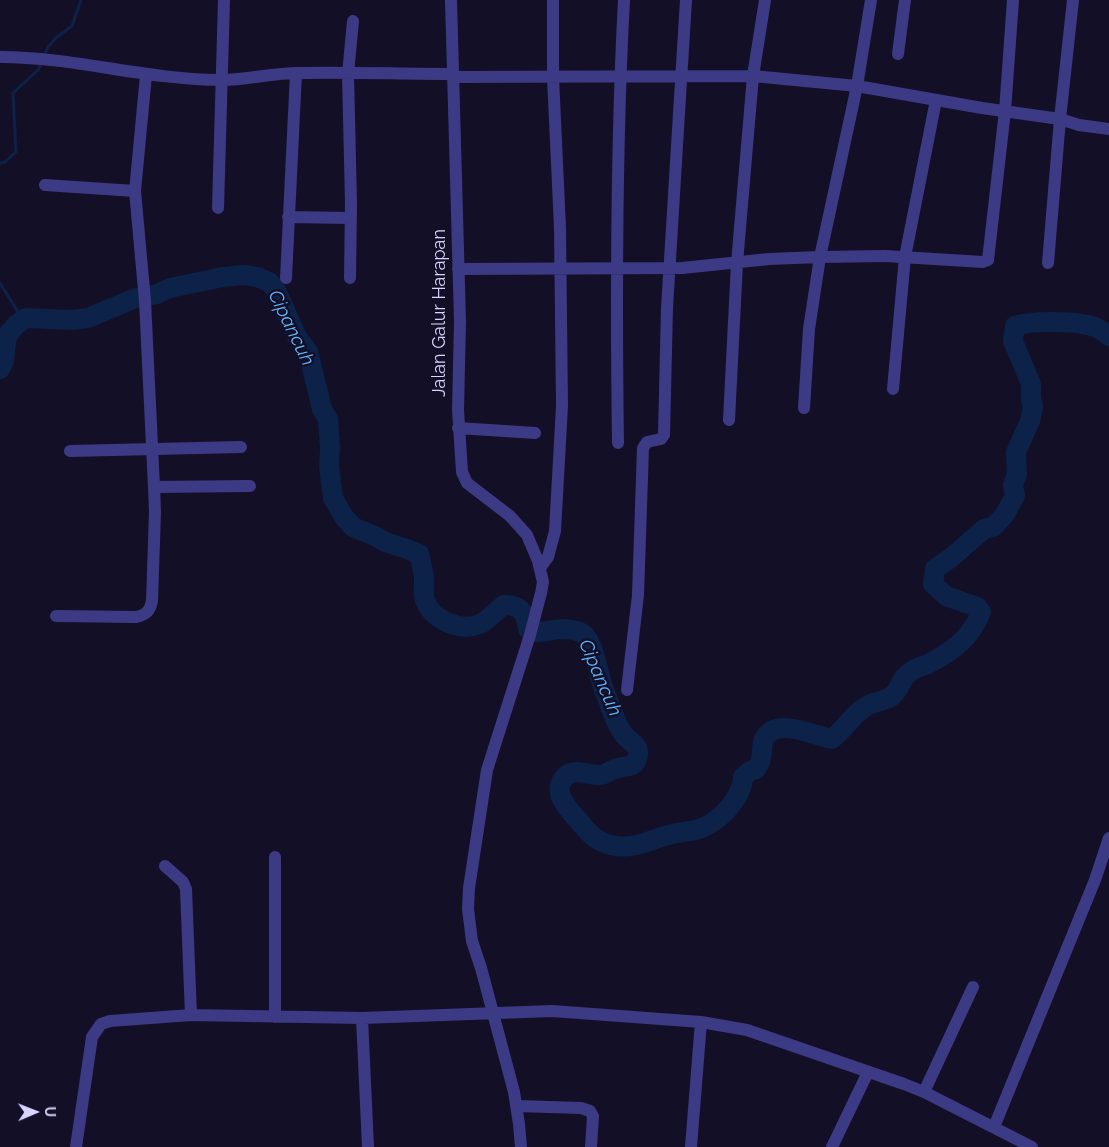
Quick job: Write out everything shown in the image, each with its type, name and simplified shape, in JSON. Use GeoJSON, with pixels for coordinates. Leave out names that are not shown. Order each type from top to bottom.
{"type":"FeatureCollection","features":[{"type":"Feature","properties":{"kind":"street"},"geometry":{"type":"LineString","coordinates":[[218,208],[224,0]]}},
{"type":"Feature","properties":{"kind":"street","name":"Jalan Galur Harapan"},"geometry":{"type":"LineString","coordinates":[[452,0],[460,321],[458,428],[462,472],[464,479],[475,490],[519,525],[533,547],[543,582],[542,593],[530,635],[486,770],[469,888],[468,923],[494,1014]]}},
{"type":"Feature","properties":{"kind":"street"},"geometry":{"type":"LineString","coordinates":[[540,568],[548,557],[555,531],[562,406],[561,269],[553,77],[553,0]]}},
{"type":"Feature","properties":{"kind":"street"},"geometry":{"type":"LineString","coordinates":[[618,443],[620,77],[624,0]]}},
{"type":"Feature","properties":{"kind":"street"},"geometry":{"type":"LineString","coordinates":[[628,690],[638,595],[643,448],[647,442],[661,439],[664,435],[670,268],[686,0]]}},
{"type":"Feature","properties":{"kind":"street"},"geometry":{"type":"LineString","coordinates":[[729,420],[737,263],[753,76],[765,0]]}},
{"type":"Feature","properties":{"kind":"street"},"geometry":{"type":"LineString","coordinates":[[804,408],[809,329],[820,257],[857,86],[872,0]]}},
{"type":"Feature","properties":{"kind":"street"},"geometry":{"type":"LineString","coordinates":[[898,54],[905,0]]}},
{"type":"Feature","properties":{"kind":"street"},"geometry":{"type":"LineString","coordinates":[[458,269],[670,268],[820,257],[905,257],[983,262],[988,260],[1004,111],[1013,0]]}},
{"type":"Feature","properties":{"kind":"street"},"geometry":{"type":"LineString","coordinates":[[1048,263],[1060,119],[1073,0]]}},
{"type":"Feature","properties":{"kind":"street"},"geometry":{"type":"LineString","coordinates":[[350,278],[348,74],[353,21]]}},
{"type":"Feature","properties":{"kind":"street"},"geometry":{"type":"LineString","coordinates":[[0,56],[64,60],[146,75],[223,80],[296,73],[553,77],[753,76],[857,86],[1060,119],[1079,125],[1109,129]]}},
{"type":"Feature","properties":{"kind":"street"},"geometry":{"type":"LineString","coordinates":[[286,278],[296,73]]}},
{"type":"Feature","properties":{"kind":"street"},"geometry":{"type":"LineString","coordinates":[[56,616],[136,617],[149,611],[153,596],[154,487],[145,301],[135,191],[146,75]]}},
{"type":"Feature","properties":{"kind":"street"},"geometry":{"type":"LineString","coordinates":[[893,389],[905,257],[936,100]]}},
{"type":"Feature","properties":{"kind":"street"},"geometry":{"type":"LineString","coordinates":[[45,185],[135,191]]}},
{"type":"Feature","properties":{"kind":"street"},"geometry":{"type":"LineString","coordinates":[[288,217],[350,218]]}},
{"type":"Feature","properties":{"kind":"street"},"geometry":{"type":"LineString","coordinates":[[458,428],[535,433]]}},
{"type":"Feature","properties":{"kind":"street"},"geometry":{"type":"LineString","coordinates":[[70,451],[241,447]]}},
{"type":"Feature","properties":{"kind":"street"},"geometry":{"type":"LineString","coordinates":[[154,487],[250,486]]}},
{"type":"Feature","properties":{"kind":"street"},"geometry":{"type":"LineString","coordinates":[[994,1127],[1095,880],[1109,838]]}},
{"type":"Feature","properties":{"kind":"street"},"geometry":{"type":"LineString","coordinates":[[275,857],[275,1017]]}},
{"type":"Feature","properties":{"kind":"street"},"geometry":{"type":"LineString","coordinates":[[165,866],[183,882],[186,889],[190,1015]]}},
{"type":"Feature","properties":{"kind":"street"},"geometry":{"type":"LineString","coordinates":[[924,1092],[973,987]]}},
{"type":"Feature","properties":{"kind":"street"},"geometry":{"type":"LineString","coordinates":[[76,1147],[92,1037],[101,1024],[110,1020],[190,1015],[362,1018],[552,1011],[701,1022],[747,1030],[924,1092],[1032,1147]]}},
{"type":"Feature","properties":{"kind":"street"},"geometry":{"type":"LineString","coordinates":[[494,1014],[517,1106],[521,1147]]}},
{"type":"Feature","properties":{"kind":"street"},"geometry":{"type":"LineString","coordinates":[[362,1018],[368,1147]]}},
{"type":"Feature","properties":{"kind":"street"},"geometry":{"type":"LineString","coordinates":[[691,1147],[701,1022]]}},
{"type":"Feature","properties":{"kind":"street"},"geometry":{"type":"LineString","coordinates":[[832,1147],[868,1072]]}},
{"type":"Feature","properties":{"kind":"street"},"geometry":{"type":"LineString","coordinates":[[517,1106],[582,1108],[590,1110],[593,1116],[591,1147]]}},
{"type":"Feature","properties":{"kind":"waterway"},"geometry":{"type":"LineString","coordinates":[[44,56],[48,47],[57,37],[72,26],[81,0]]}},
{"type":"Feature","properties":{"kind":"waterway"},"geometry":{"type":"LineString","coordinates":[[0,163],[5,162],[16,152],[13,93],[38,70],[42,62]]}},
{"type":"Feature","properties":{"kind":"waterway","name":"Cipancuh"},"geometry":{"type":"LineString","coordinates":[[0,369],[4,361],[6,341],[9,333],[26,318],[71,320],[88,318],[133,299],[157,294],[170,288],[223,277],[244,275],[257,277],[269,282],[276,290],[297,337],[308,352],[322,409],[328,419],[329,467],[333,498],[344,517],[353,527],[385,542],[419,554],[423,568],[425,600],[440,618],[456,625],[472,626],[480,624],[504,605],[510,605],[522,611],[528,629],[532,632],[567,629],[580,632],[589,641],[616,722],[624,735],[635,745],[638,755],[632,765],[603,774],[571,773],[562,781],[560,793],[565,805],[593,837],[611,845],[627,846],[638,845],[669,835],[698,829],[716,820],[735,800],[742,785],[743,777],[758,767],[764,739],[770,732],[777,729],[796,729],[832,739],[860,710],[892,696],[904,677],[910,672],[928,664],[960,643],[972,629],[981,612],[977,607],[946,596],[933,584],[935,569],[984,529],[993,527],[1005,514],[1015,496],[1013,485],[1017,474],[1016,452],[1030,421],[1033,406],[1031,384],[1013,341],[1015,326],[1043,322],[1078,323],[1095,327],[1109,336]]}},
{"type":"Feature","properties":{"kind":"waterway"},"geometry":{"type":"LineString","coordinates":[[0,283],[23,320]]}}]}
